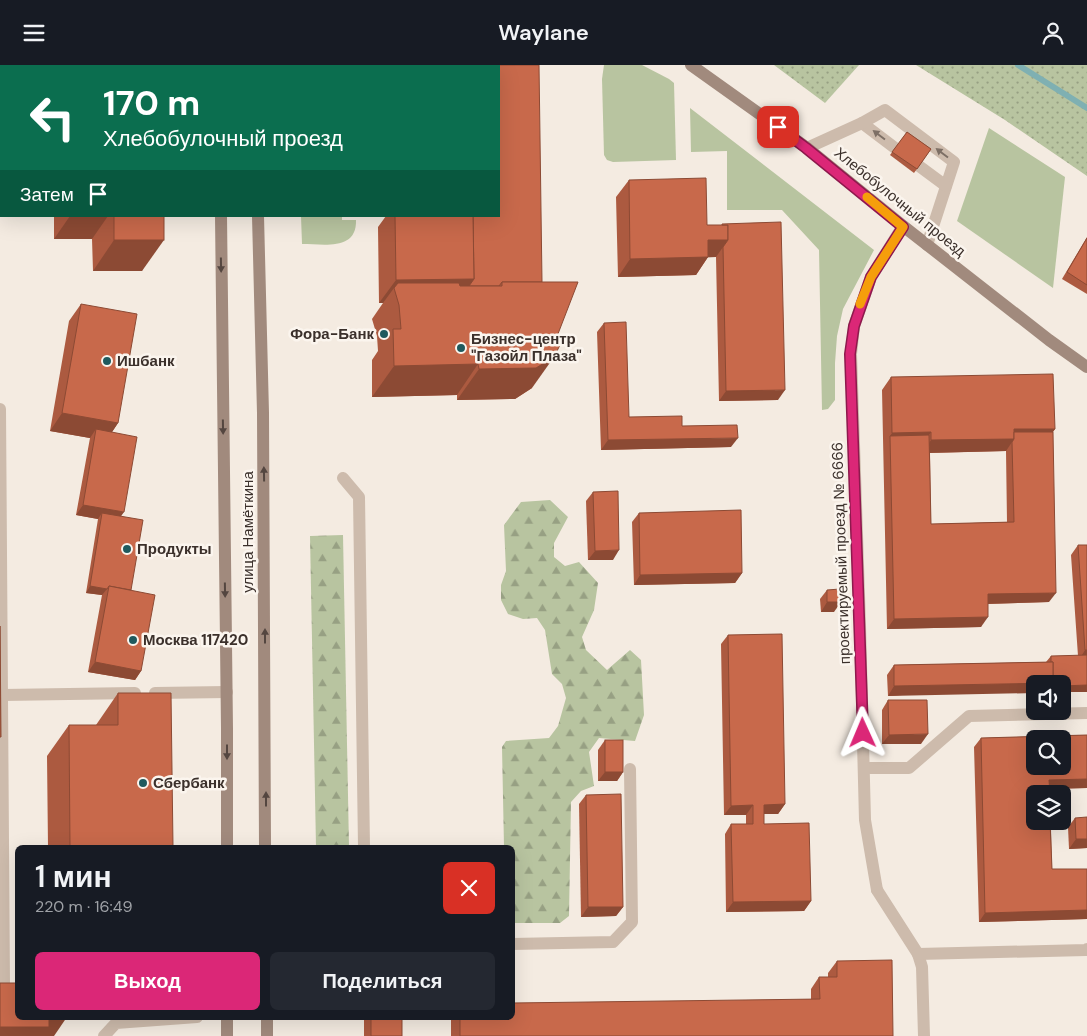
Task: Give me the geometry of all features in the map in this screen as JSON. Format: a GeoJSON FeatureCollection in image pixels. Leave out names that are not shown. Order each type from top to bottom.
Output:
{"type":"FeatureCollection","features":[{"type":"Feature","properties":{"kind":"main road","name":"Хлебобулочный проезд"},"geometry":{"type":"LineString","coordinates":[[691,65],[806,148],[903,227],[1049,340],[1087,367]]}},
{"type":"Feature","properties":{"kind":"main road","name":"улица Намёткина"},"geometry":{"type":"LineString","coordinates":[[221,217],[227,845]]}},
{"type":"Feature","properties":{"kind":"main road","name":"улица Намёткина"},"geometry":{"type":"LineString","coordinates":[[258,217],[263,413],[266,845]]}},
{"type":"Feature","properties":{"kind":"main road"},"geometry":{"type":"LineString","coordinates":[[226,1020],[227,1036]]}},
{"type":"Feature","properties":{"kind":"main road"},"geometry":{"type":"LineString","coordinates":[[267,1020],[267,1036]]}},
{"type":"Feature","properties":{"kind":"street"},"geometry":{"type":"LineString","coordinates":[[806,148],[862,123],[885,110],[954,162],[927,245]]}},
{"type":"Feature","properties":{"kind":"street"},"geometry":{"type":"LineString","coordinates":[[862,123],[895,148]]}},
{"type":"Feature","properties":{"kind":"street"},"geometry":{"type":"LineString","coordinates":[[919,166],[946,186]]}},
{"type":"Feature","properties":{"kind":"street","name":"проектируемый проезд № 6666"},"geometry":{"type":"LineString","coordinates":[[903,227],[871,277],[854,326],[850,354],[865,820],[877,890],[918,955]]}},
{"type":"Feature","properties":{"kind":"street"},"geometry":{"type":"LineString","coordinates":[[0,409],[4,986],[0,986]]}},
{"type":"Feature","properties":{"kind":"street"},"geometry":{"type":"LineString","coordinates":[[343,478],[359,497],[364,845]]}},
{"type":"Feature","properties":{"kind":"street"},"geometry":{"type":"LineString","coordinates":[[3,695],[227,692]]}},
{"type":"Feature","properties":{"kind":"street"},"geometry":{"type":"LineString","coordinates":[[864,768],[909,768],[969,716],[1087,713]]}},
{"type":"Feature","properties":{"kind":"street"},"geometry":{"type":"LineString","coordinates":[[515,944],[613,942],[632,922],[630,769]]}},
{"type":"Feature","properties":{"kind":"street"},"geometry":{"type":"LineString","coordinates":[[924,1036],[922,967],[918,955],[1087,949]]}},
{"type":"Feature","properties":{"kind":"street"},"geometry":{"type":"LineString","coordinates":[[104,1036],[116,1023],[156,1020]]}},
{"type":"Feature","properties":{"kind":"green space"},"geometry":{"type":"Polygon","coordinates":[[[604,65],[642,65],[674,83],[676,160],[613,162],[607,160],[604,155],[602,79],[604,65]]]}},
{"type":"Feature","properties":{"kind":"green space"},"geometry":{"type":"Polygon","coordinates":[[[774,65],[859,65],[825,103],[774,65]]]}},
{"type":"Feature","properties":{"kind":"green space"},"geometry":{"type":"Polygon","coordinates":[[[916,65],[1087,65],[1087,176],[1005,120],[916,65]]]}},
{"type":"Feature","properties":{"kind":"green space"},"geometry":{"type":"Polygon","coordinates":[[[690,108],[874,250],[843,309],[837,336],[835,400],[828,409],[822,410],[819,250],[782,210],[727,210],[727,151],[691,152],[690,108]]]}},
{"type":"Feature","properties":{"kind":"green space"},"geometry":{"type":"Polygon","coordinates":[[[989,128],[1065,177],[1053,288],[957,221],[989,128]]]}},
{"type":"Feature","properties":{"kind":"green space"},"geometry":{"type":"Polygon","coordinates":[[[301,217],[342,217],[342,220],[356,220],[355,230],[351,237],[345,241],[329,245],[302,244],[301,217]]]}},
{"type":"Feature","properties":{"kind":"green space"},"geometry":{"type":"Polygon","coordinates":[[[550,500],[568,517],[554,543],[554,557],[565,566],[579,562],[598,583],[594,610],[582,637],[586,650],[607,670],[630,650],[641,660],[644,715],[635,741],[599,738],[589,752],[594,786],[581,791],[571,802],[569,916],[560,923],[515,923],[515,845],[504,845],[502,747],[506,741],[549,738],[558,726],[566,698],[562,684],[552,674],[545,630],[537,618],[523,619],[508,614],[501,600],[501,585],[506,571],[504,525],[521,502],[550,500]]]}},
{"type":"Feature","properties":{"kind":"green space"},"geometry":{"type":"Polygon","coordinates":[[[343,535],[349,845],[316,845],[310,536],[343,535]]]}},
{"type":"Feature","properties":{"kind":"building"},"geometry":{"type":"Polygon","coordinates":[[[500,65],[539,65],[542,282],[502,282],[499,286],[469,286],[474,279],[473,217],[500,217],[500,65]]]}},
{"type":"Feature","properties":{"kind":"building"},"geometry":{"type":"Polygon","coordinates":[[[907,132],[931,149],[917,169],[892,152],[907,132]]]}},
{"type":"Feature","properties":{"kind":"building"},"geometry":{"type":"Polygon","coordinates":[[[706,178],[707,225],[728,225],[728,240],[708,240],[708,257],[630,259],[629,180],[706,178]]]}},
{"type":"Feature","properties":{"kind":"building"},"geometry":{"type":"Polygon","coordinates":[[[114,217],[164,217],[164,240],[114,240],[114,217]]]}},
{"type":"Feature","properties":{"kind":"building"},"geometry":{"type":"Polygon","coordinates":[[[395,217],[473,217],[474,279],[396,280],[395,217]]]}},
{"type":"Feature","properties":{"kind":"building"},"geometry":{"type":"Polygon","coordinates":[[[781,222],[785,390],[726,391],[723,247],[728,240],[728,225],[722,224],[781,222]]]}},
{"type":"Feature","properties":{"kind":"building"},"geometry":{"type":"Polygon","coordinates":[[[1087,238],[1087,285],[1067,272],[1087,238]]]}},
{"type":"Feature","properties":{"kind":"building"},"geometry":{"type":"Polygon","coordinates":[[[502,282],[578,282],[556,339],[562,341],[554,357],[536,368],[479,369],[478,364],[394,366],[393,329],[401,329],[399,305],[394,288],[398,283],[459,283],[460,286],[502,286],[502,282]]]}},
{"type":"Feature","properties":{"kind":"building"},"geometry":{"type":"Polygon","coordinates":[[[81,304],[137,314],[118,423],[62,413],[81,304]]]}},
{"type":"Feature","properties":{"kind":"building"},"geometry":{"type":"Polygon","coordinates":[[[626,322],[629,417],[682,416],[682,426],[737,425],[738,438],[608,440],[604,323],[626,322]]]}},
{"type":"Feature","properties":{"kind":"building"},"geometry":{"type":"Polygon","coordinates":[[[1053,374],[1055,429],[1014,429],[1014,439],[931,440],[931,432],[892,433],[891,377],[1053,374]]]}},
{"type":"Feature","properties":{"kind":"building"},"geometry":{"type":"Polygon","coordinates":[[[96,429],[137,437],[124,512],[83,505],[96,429]]]}},
{"type":"Feature","properties":{"kind":"building"},"geometry":{"type":"Polygon","coordinates":[[[1014,432],[1053,432],[1056,593],[988,594],[988,617],[894,619],[890,436],[929,435],[931,524],[1014,522],[1012,442],[1014,432]]]}},
{"type":"Feature","properties":{"kind":"building"},"geometry":{"type":"Polygon","coordinates":[[[618,491],[619,550],[595,551],[593,492],[618,491]]]}},
{"type":"Feature","properties":{"kind":"building"},"geometry":{"type":"Polygon","coordinates":[[[741,510],[742,573],[640,575],[639,513],[741,510]]]}},
{"type":"Feature","properties":{"kind":"building"},"geometry":{"type":"Polygon","coordinates":[[[102,513],[143,520],[131,590],[109,586],[107,589],[90,586],[102,513]]]}},
{"type":"Feature","properties":{"kind":"building"},"geometry":{"type":"Polygon","coordinates":[[[1078,545],[1087,545],[1087,650],[1085,650],[1078,545]]]}},
{"type":"Feature","properties":{"kind":"building"},"geometry":{"type":"Polygon","coordinates":[[[109,586],[155,595],[141,671],[95,662],[109,586]]]}},
{"type":"Feature","properties":{"kind":"building"},"geometry":{"type":"Polygon","coordinates":[[[840,589],[841,602],[827,602],[827,590],[840,589]]]}},
{"type":"Feature","properties":{"kind":"building"},"geometry":{"type":"Polygon","coordinates":[[[0,626],[1,737],[0,737],[0,626]]]}},
{"type":"Feature","properties":{"kind":"building"},"geometry":{"type":"Polygon","coordinates":[[[782,634],[785,804],[764,805],[764,824],[809,823],[811,901],[733,902],[731,824],[753,824],[753,805],[731,806],[728,635],[782,634]]]}},
{"type":"Feature","properties":{"kind":"building"},"geometry":{"type":"Polygon","coordinates":[[[1087,655],[1087,685],[1071,686],[1071,675],[1053,675],[1051,656],[1087,655]]]}},
{"type":"Feature","properties":{"kind":"building"},"geometry":{"type":"Polygon","coordinates":[[[1053,662],[1053,675],[1026,675],[1026,684],[894,686],[894,665],[1053,662]]]}},
{"type":"Feature","properties":{"kind":"building"},"geometry":{"type":"Polygon","coordinates":[[[118,693],[171,693],[173,845],[70,845],[69,725],[118,725],[118,693]]]}},
{"type":"Feature","properties":{"kind":"building"},"geometry":{"type":"Polygon","coordinates":[[[888,700],[927,700],[928,734],[889,735],[888,700]]]}},
{"type":"Feature","properties":{"kind":"building"},"geometry":{"type":"Polygon","coordinates":[[[1071,735],[1087,735],[1087,779],[1049,780],[1049,785],[1026,785],[1026,830],[1050,830],[1052,869],[1087,869],[1087,910],[985,913],[981,738],[1026,737],[1026,775],[1071,775],[1071,735]]]}},
{"type":"Feature","properties":{"kind":"building"},"geometry":{"type":"Polygon","coordinates":[[[605,740],[623,740],[623,772],[605,772],[605,740]]]}},
{"type":"Feature","properties":{"kind":"building"},"geometry":{"type":"Polygon","coordinates":[[[621,794],[623,907],[588,907],[586,795],[621,794]]]}},
{"type":"Feature","properties":{"kind":"building"},"geometry":{"type":"Polygon","coordinates":[[[1087,817],[1087,839],[1076,839],[1075,818],[1087,817]]]}},
{"type":"Feature","properties":{"kind":"building"},"geometry":{"type":"Polygon","coordinates":[[[892,960],[893,1036],[460,1036],[460,1020],[515,1020],[515,1003],[820,999],[819,977],[837,977],[837,961],[892,960]]]}},
{"type":"Feature","properties":{"kind":"building"},"geometry":{"type":"Polygon","coordinates":[[[0,983],[15,983],[15,1020],[49,1020],[49,1027],[0,1027],[0,983]]]}},
{"type":"Feature","properties":{"kind":"building"},"geometry":{"type":"Polygon","coordinates":[[[371,1020],[402,1020],[402,1036],[371,1036],[371,1020]]]}},
{"type":"Feature","properties":{"kind":"waterway"},"geometry":{"type":"LineString","coordinates":[[1018,65],[1087,108]]}},
{"type":"Feature","properties":{"kind":"slow traffic"},"geometry":{"type":"LineString","coordinates":[[860,304],[871,277],[903,227],[867,197]]}},
{"type":"Feature","properties":{"kind":"place","name":"Фора-Банк"},"geometry":{"type":"Point","coordinates":[384,334]}},
{"type":"Feature","properties":{"kind":"place","name":"Бизнес-центр \"Газойл Плаза\""},"geometry":{"type":"Point","coordinates":[461,348]}},
{"type":"Feature","properties":{"kind":"place","name":"Ишбанк"},"geometry":{"type":"Point","coordinates":[107,361]}},
{"type":"Feature","properties":{"kind":"place","name":"Продукты"},"geometry":{"type":"Point","coordinates":[127,549]}},
{"type":"Feature","properties":{"kind":"place","name":"Москва 117420"},"geometry":{"type":"Point","coordinates":[133,640]}},
{"type":"Feature","properties":{"kind":"place","name":"Сбербанк"},"geometry":{"type":"Point","coordinates":[143,783]}},
{"type":"Feature","properties":{"kind":"route"},"geometry":{"type":"LineString","coordinates":[[778,127],[903,227],[871,277],[860,304],[854,326],[850,354],[863,733]]}}]}
